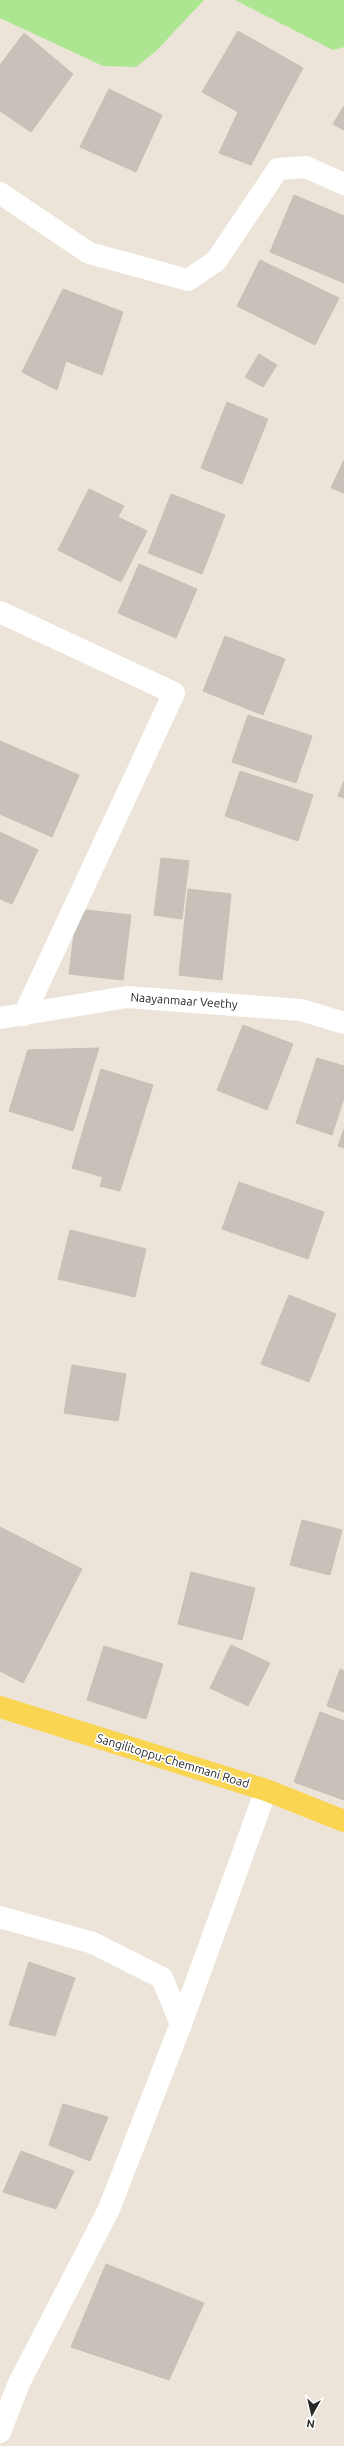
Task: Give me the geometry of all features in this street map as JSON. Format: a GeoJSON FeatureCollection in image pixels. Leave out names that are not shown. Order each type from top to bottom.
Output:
{"type":"FeatureCollection","features":[{"type":"Feature","properties":{"kind":"main road","name":"Sangilitoppu-Chemmani Road"},"geometry":{"type":"LineString","coordinates":[[0,1708],[266,1790],[344,1821]]}},
{"type":"Feature","properties":{"kind":"street"},"geometry":{"type":"LineString","coordinates":[[0,194],[89,253],[188,280],[216,260],[278,169],[306,167],[344,184]]}},
{"type":"Feature","properties":{"kind":"street"},"geometry":{"type":"LineString","coordinates":[[0,612],[174,693],[24,1015]]}},
{"type":"Feature","properties":{"kind":"street","name":"Naayanmaar Veethy"},"geometry":{"type":"LineString","coordinates":[[0,1018],[127,997],[301,1010],[344,1023]]}},
{"type":"Feature","properties":{"kind":"street"},"geometry":{"type":"LineString","coordinates":[[0,2432],[20,2383],[109,2209],[182,2024],[266,1790]]}},
{"type":"Feature","properties":{"kind":"street"},"geometry":{"type":"LineString","coordinates":[[0,1916],[93,1942],[162,1978],[182,2024]]}},
{"type":"Feature","properties":{"kind":"green space"},"geometry":{"type":"Polygon","coordinates":[[[0,0],[204,0],[156,51],[136,67],[103,66],[0,18],[0,0]]]}},
{"type":"Feature","properties":{"kind":"green space"},"geometry":{"type":"Polygon","coordinates":[[[235,0],[344,0],[344,47],[333,50],[235,0]]]}},
{"type":"Feature","properties":{"kind":"building"},"geometry":{"type":"Polygon","coordinates":[[[238,31],[303,68],[251,165],[219,153],[238,112],[202,92],[238,31]]]}},
{"type":"Feature","properties":{"kind":"building"},"geometry":{"type":"Polygon","coordinates":[[[24,33],[73,74],[31,132],[0,111],[0,65],[24,33]]]}},
{"type":"Feature","properties":{"kind":"building"},"geometry":{"type":"Polygon","coordinates":[[[109,89],[162,115],[136,172],[80,147],[109,89]]]}},
{"type":"Feature","properties":{"kind":"building"},"geometry":{"type":"Polygon","coordinates":[[[344,106],[344,130],[333,124],[344,106]]]}},
{"type":"Feature","properties":{"kind":"building"},"geometry":{"type":"Polygon","coordinates":[[[294,195],[344,216],[344,283],[270,252],[294,195]]]}},
{"type":"Feature","properties":{"kind":"building"},"geometry":{"type":"Polygon","coordinates":[[[260,260],[339,298],[315,345],[237,306],[260,260]]]}},
{"type":"Feature","properties":{"kind":"building"},"geometry":{"type":"Polygon","coordinates":[[[63,289],[123,312],[102,375],[66,361],[57,390],[22,372],[63,289]]]}},
{"type":"Feature","properties":{"kind":"building"},"geometry":{"type":"Polygon","coordinates":[[[259,354],[277,365],[263,387],[245,377],[259,354]]]}},
{"type":"Feature","properties":{"kind":"building"},"geometry":{"type":"Polygon","coordinates":[[[227,402],[268,419],[242,484],[201,468],[227,402]]]}},
{"type":"Feature","properties":{"kind":"building"},"geometry":{"type":"Polygon","coordinates":[[[344,460],[344,493],[331,488],[344,460]]]}},
{"type":"Feature","properties":{"kind":"building"},"geometry":{"type":"Polygon","coordinates":[[[89,489],[124,506],[118,517],[147,531],[121,582],[58,550],[89,489]]]}},
{"type":"Feature","properties":{"kind":"building"},"geometry":{"type":"Polygon","coordinates":[[[171,494],[225,515],[202,574],[148,553],[171,494]]]}},
{"type":"Feature","properties":{"kind":"building"},"geometry":{"type":"Polygon","coordinates":[[[139,564],[197,589],[176,638],[118,613],[139,564]]]}},
{"type":"Feature","properties":{"kind":"building"},"geometry":{"type":"Polygon","coordinates":[[[225,636],[285,659],[263,715],[203,691],[225,636]]]}},
{"type":"Feature","properties":{"kind":"building"},"geometry":{"type":"Polygon","coordinates":[[[248,715],[312,736],[296,783],[232,762],[248,715]]]}},
{"type":"Feature","properties":{"kind":"building"},"geometry":{"type":"Polygon","coordinates":[[[0,741],[79,775],[52,837],[0,814],[0,741]]]}},
{"type":"Feature","properties":{"kind":"building"},"geometry":{"type":"Polygon","coordinates":[[[240,771],[313,795],[298,841],[225,816],[240,771]]]}},
{"type":"Feature","properties":{"kind":"building"},"geometry":{"type":"Polygon","coordinates":[[[344,781],[344,798],[338,796],[344,781]]]}},
{"type":"Feature","properties":{"kind":"building"},"geometry":{"type":"Polygon","coordinates":[[[0,832],[38,850],[12,904],[0,899],[0,832]]]}},
{"type":"Feature","properties":{"kind":"building"},"geometry":{"type":"Polygon","coordinates":[[[161,858],[189,861],[182,919],[154,915],[161,858]]]}},
{"type":"Feature","properties":{"kind":"building"},"geometry":{"type":"Polygon","coordinates":[[[188,889],[231,894],[222,980],[179,975],[188,889]]]}},
{"type":"Feature","properties":{"kind":"building"},"geometry":{"type":"Polygon","coordinates":[[[77,909],[131,915],[123,980],[69,974],[77,909]]]}},
{"type":"Feature","properties":{"kind":"building"},"geometry":{"type":"Polygon","coordinates":[[[243,1025],[293,1044],[267,1110],[217,1090],[243,1025]]]}},
{"type":"Feature","properties":{"kind":"building"},"geometry":{"type":"Polygon","coordinates":[[[99,1048],[73,1131],[9,1111],[28,1050],[99,1048]]]}},
{"type":"Feature","properties":{"kind":"building"},"geometry":{"type":"Polygon","coordinates":[[[317,1058],[344,1066],[344,1098],[332,1135],[296,1123],[317,1058]]]}},
{"type":"Feature","properties":{"kind":"building"},"geometry":{"type":"Polygon","coordinates":[[[101,1069],[153,1085],[120,1191],[100,1186],[103,1177],[72,1168],[101,1069]]]}},
{"type":"Feature","properties":{"kind":"building"},"geometry":{"type":"Polygon","coordinates":[[[344,1129],[344,1148],[338,1146],[344,1129]]]}},
{"type":"Feature","properties":{"kind":"building"},"geometry":{"type":"Polygon","coordinates":[[[239,1182],[324,1212],[308,1259],[222,1229],[239,1182]]]}},
{"type":"Feature","properties":{"kind":"building"},"geometry":{"type":"Polygon","coordinates":[[[70,1230],[146,1249],[135,1297],[58,1279],[70,1230]]]}},
{"type":"Feature","properties":{"kind":"building"},"geometry":{"type":"Polygon","coordinates":[[[289,1295],[336,1314],[309,1382],[261,1364],[289,1295]]]}},
{"type":"Feature","properties":{"kind":"building"},"geometry":{"type":"Polygon","coordinates":[[[72,1365],[126,1374],[118,1421],[64,1413],[72,1365]]]}},
{"type":"Feature","properties":{"kind":"building"},"geometry":{"type":"Polygon","coordinates":[[[302,1520],[342,1530],[330,1575],[290,1565],[302,1520]]]}},
{"type":"Feature","properties":{"kind":"building"},"geometry":{"type":"Polygon","coordinates":[[[0,1527],[82,1569],[23,1683],[0,1671],[0,1527]]]}},
{"type":"Feature","properties":{"kind":"building"},"geometry":{"type":"Polygon","coordinates":[[[191,1572],[255,1588],[242,1640],[178,1624],[191,1572]]]}},
{"type":"Feature","properties":{"kind":"building"},"geometry":{"type":"Polygon","coordinates":[[[231,1645],[270,1663],[248,1706],[210,1688],[231,1645]]]}},
{"type":"Feature","properties":{"kind":"building"},"geometry":{"type":"Polygon","coordinates":[[[104,1646],[163,1664],[146,1719],[87,1700],[104,1646]]]}},
{"type":"Feature","properties":{"kind":"building"},"geometry":{"type":"Polygon","coordinates":[[[340,1669],[344,1671],[344,1712],[327,1706],[340,1669]]]}},
{"type":"Feature","properties":{"kind":"building"},"geometry":{"type":"Polygon","coordinates":[[[320,1712],[344,1721],[344,1800],[294,1782],[320,1712]]]}},
{"type":"Feature","properties":{"kind":"building"},"geometry":{"type":"Polygon","coordinates":[[[29,1962],[75,1978],[55,2036],[9,2025],[29,1962]]]}},
{"type":"Feature","properties":{"kind":"building"},"geometry":{"type":"Polygon","coordinates":[[[63,2104],[108,2117],[90,2161],[49,2145],[63,2104]]]}},
{"type":"Feature","properties":{"kind":"building"},"geometry":{"type":"Polygon","coordinates":[[[21,2151],[74,2171],[56,2209],[3,2192],[21,2151]]]}},
{"type":"Feature","properties":{"kind":"building"},"geometry":{"type":"Polygon","coordinates":[[[106,2264],[204,2303],[169,2380],[71,2347],[106,2264]]]}}]}
